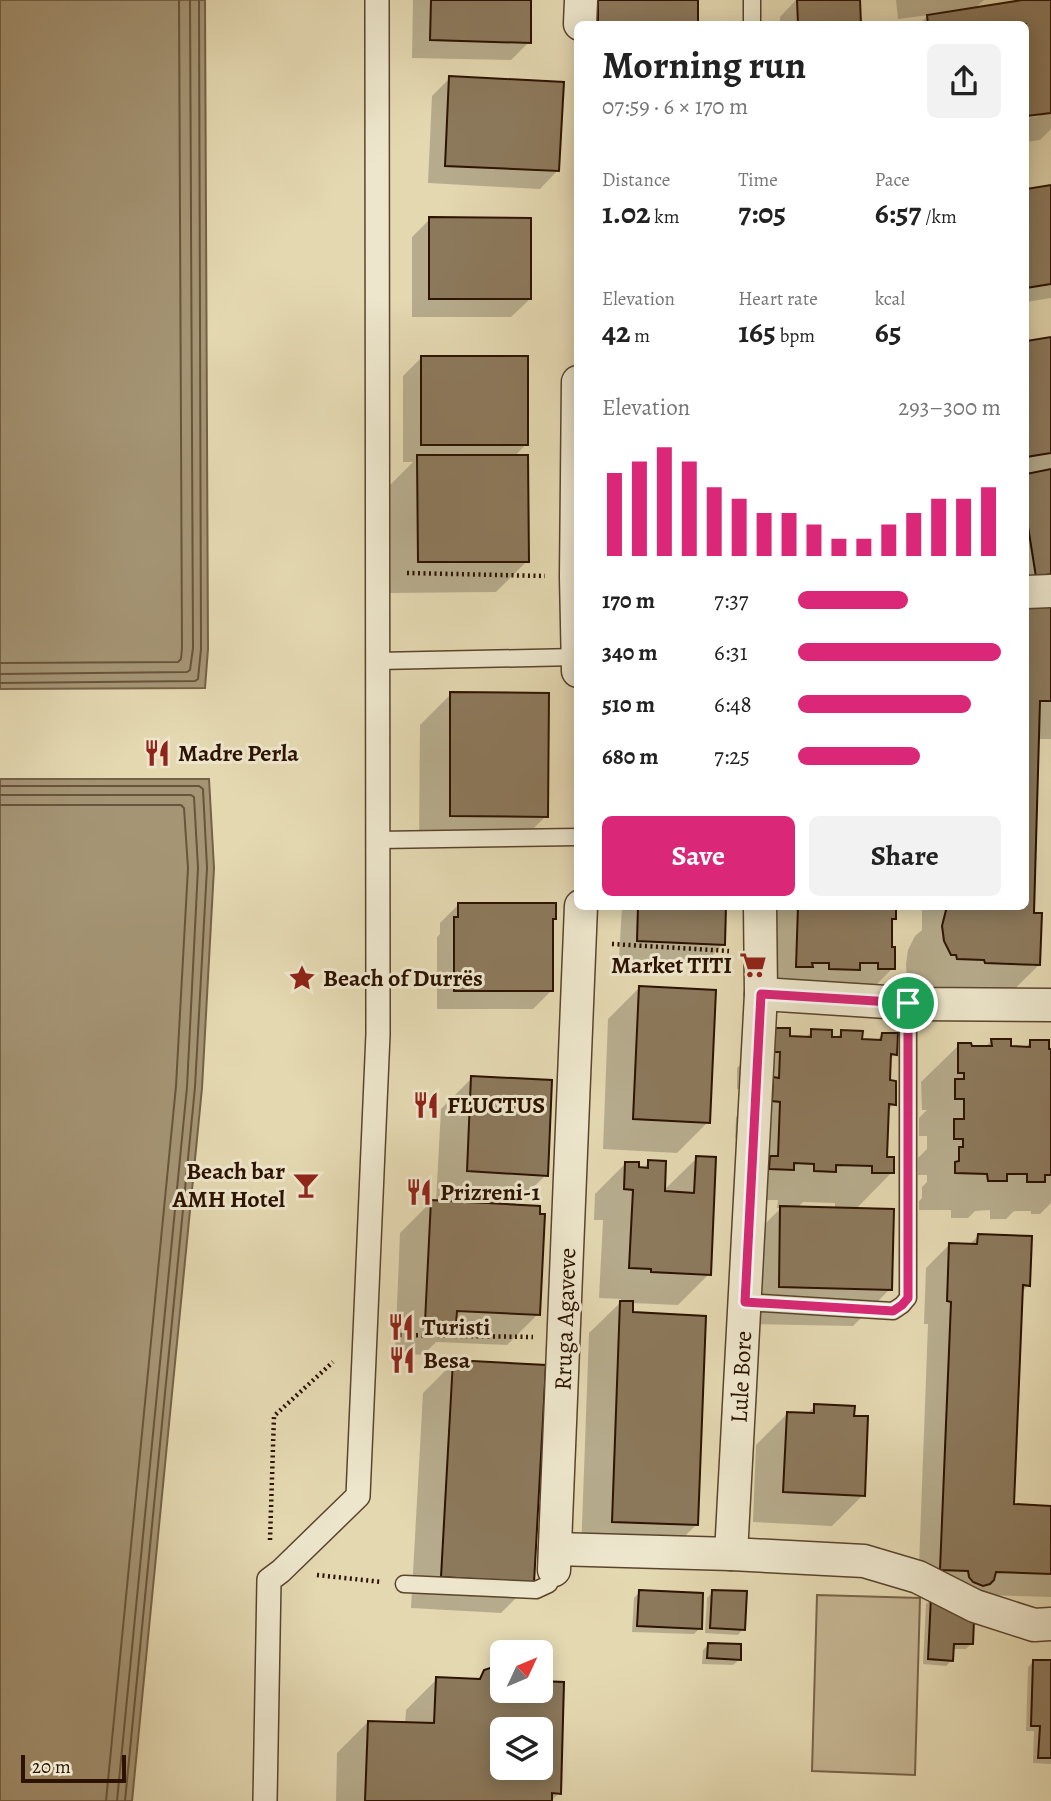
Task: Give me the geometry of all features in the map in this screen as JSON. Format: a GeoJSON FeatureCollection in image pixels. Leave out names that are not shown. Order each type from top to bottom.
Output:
{"type":"FeatureCollection","features":[{"type":"Feature","properties":{"kind":"street"},"geometry":{"type":"LineString","coordinates":[[265,1801],[269,1580],[358,1496],[379,1034],[377,0]]}},
{"type":"Feature","properties":{"kind":"street"},"geometry":{"type":"LineString","coordinates":[[580,21],[581,0]]}},
{"type":"Feature","properties":{"kind":"street"},"geometry":{"type":"LineString","coordinates":[[1029,592],[1051,591]]}},
{"type":"Feature","properties":{"kind":"street","name":"Rruga Agaveve"},"geometry":{"type":"LineString","coordinates":[[555,1560],[582,910]]}},
{"type":"Feature","properties":{"kind":"street","name":"Lule Bore"},"geometry":{"type":"LineString","coordinates":[[731,1554],[761,994],[760,910]]}},
{"type":"Feature","properties":{"kind":"street"},"geometry":{"type":"LineString","coordinates":[[761,994],[908,1003],[1051,1005]]}},
{"type":"Feature","properties":{"kind":"street"},"geometry":{"type":"LineString","coordinates":[[555,1560],[731,1554],[864,1561],[918,1577],[975,1606],[1034,1625],[1051,1624]]}},
{"type":"Feature","properties":{"kind":"lane"},"geometry":{"type":"LineString","coordinates":[[752,0],[752,21]]}},
{"type":"Feature","properties":{"kind":"lane"},"geometry":{"type":"LineString","coordinates":[[378,661],[574,657]]}},
{"type":"Feature","properties":{"kind":"lane"},"geometry":{"type":"LineString","coordinates":[[378,840],[574,837]]}},
{"type":"Feature","properties":{"kind":"lane"},"geometry":{"type":"LineString","coordinates":[[745,1302],[893,1311],[908,1298],[908,1003]]}},
{"type":"Feature","properties":{"kind":"lane"},"geometry":{"type":"LineString","coordinates":[[404,1584],[536,1590],[549,1584],[555,1560]]}},
{"type":"Feature","properties":{"kind":"path"},"geometry":{"type":"LineString","coordinates":[[378,572],[574,577]]}},
{"type":"Feature","properties":{"kind":"path"},"geometry":{"type":"LineString","coordinates":[[580,942],[761,953]]}},
{"type":"Feature","properties":{"kind":"path"},"geometry":{"type":"LineString","coordinates":[[281,1571],[404,1584]]}},
{"type":"Feature","properties":{"kind":"shaded area"},"geometry":{"type":"Polygon","coordinates":[[[817,1595],[920,1598],[915,1775],[812,1771],[817,1595]]]}},
{"type":"Feature","properties":{"kind":"water"},"geometry":{"type":"Polygon","coordinates":[[[0,0],[205,0],[208,649],[205,688],[0,689],[0,0]]]}},
{"type":"Feature","properties":{"kind":"water"},"geometry":{"type":"Polygon","coordinates":[[[0,779],[209,779],[214,868],[202,1088],[132,1801],[0,1801],[0,779]]]}},
{"type":"Feature","properties":{"kind":"building"},"geometry":{"type":"Polygon","coordinates":[[[431,0],[531,0],[531,43],[430,40],[431,0]]]}},
{"type":"Feature","properties":{"kind":"building"},"geometry":{"type":"Polygon","coordinates":[[[598,0],[698,0],[698,21],[598,21],[598,0]]]}},
{"type":"Feature","properties":{"kind":"building"},"geometry":{"type":"Polygon","coordinates":[[[797,0],[860,0],[861,21],[798,21],[797,0]]]}},
{"type":"Feature","properties":{"kind":"building"},"geometry":{"type":"Polygon","coordinates":[[[1022,0],[1051,0],[1051,113],[1029,116],[1029,21],[928,21],[927,15],[1022,0]]]}},
{"type":"Feature","properties":{"kind":"building"},"geometry":{"type":"Polygon","coordinates":[[[449,76],[564,82],[559,171],[445,166],[449,76]]]}},
{"type":"Feature","properties":{"kind":"building"},"geometry":{"type":"Polygon","coordinates":[[[1051,185],[1051,284],[1029,288],[1029,189],[1051,185]]]}},
{"type":"Feature","properties":{"kind":"building"},"geometry":{"type":"Polygon","coordinates":[[[429,217],[531,218],[531,299],[429,299],[429,217]]]}},
{"type":"Feature","properties":{"kind":"building"},"geometry":{"type":"Polygon","coordinates":[[[1051,337],[1051,453],[1029,457],[1029,341],[1051,337]]]}},
{"type":"Feature","properties":{"kind":"building"},"geometry":{"type":"Polygon","coordinates":[[[421,356],[528,356],[528,445],[421,445],[421,356]]]}},
{"type":"Feature","properties":{"kind":"building"},"geometry":{"type":"Polygon","coordinates":[[[417,455],[528,455],[529,562],[418,562],[417,455]]]}},
{"type":"Feature","properties":{"kind":"building"},"geometry":{"type":"Polygon","coordinates":[[[1051,469],[1051,574],[1036,577],[1029,533],[1029,473],[1051,469]]]}},
{"type":"Feature","properties":{"kind":"building"},"geometry":{"type":"Polygon","coordinates":[[[1029,603],[1051,604],[1051,701],[1040,701],[1034,913],[1042,913],[1040,965],[957,959],[956,955],[951,955],[944,941],[942,926],[946,910],[1029,910],[1029,603]]]}},
{"type":"Feature","properties":{"kind":"building"},"geometry":{"type":"Polygon","coordinates":[[[450,692],[549,693],[548,817],[450,816],[450,692]]]}},
{"type":"Feature","properties":{"kind":"building"},"geometry":{"type":"Polygon","coordinates":[[[458,903],[556,903],[556,919],[553,919],[553,991],[454,991],[454,917],[458,917],[458,903]]]}},
{"type":"Feature","properties":{"kind":"building"},"geometry":{"type":"Polygon","coordinates":[[[638,910],[726,910],[725,945],[637,941],[638,910]]]}},
{"type":"Feature","properties":{"kind":"building"},"geometry":{"type":"Polygon","coordinates":[[[798,910],[896,910],[896,919],[892,919],[895,969],[878,969],[878,963],[860,963],[860,970],[829,969],[829,963],[796,967],[798,910]]]}},
{"type":"Feature","properties":{"kind":"building"},"geometry":{"type":"Polygon","coordinates":[[[639,986],[716,990],[710,1123],[633,1119],[639,986]]]}},
{"type":"Feature","properties":{"kind":"building"},"geometry":{"type":"Polygon","coordinates":[[[774,1028],[790,1028],[790,1036],[811,1037],[811,1029],[832,1030],[832,1037],[841,1037],[841,1030],[863,1031],[862,1039],[881,1040],[882,1033],[898,1033],[897,1055],[891,1054],[890,1080],[896,1081],[896,1105],[889,1104],[887,1157],[894,1157],[894,1173],[872,1173],[872,1166],[836,1165],[836,1172],[814,1171],[814,1164],[794,1163],[794,1170],[769,1169],[770,1156],[778,1156],[780,1102],[772,1101],[773,1077],[779,1078],[780,1052],[773,1052],[774,1028]]]}},
{"type":"Feature","properties":{"kind":"building"},"geometry":{"type":"Polygon","coordinates":[[[991,1039],[1011,1039],[1011,1046],[1030,1047],[1030,1040],[1049,1040],[1051,1175],[1045,1175],[1045,1182],[1027,1182],[1027,1174],[1007,1174],[1007,1181],[988,1181],[987,1174],[955,1173],[955,1162],[959,1161],[959,1147],[963,1147],[963,1139],[954,1139],[954,1119],[964,1119],[964,1099],[955,1099],[955,1079],[964,1079],[964,1073],[958,1073],[958,1043],[992,1046],[991,1039]]]}},
{"type":"Feature","properties":{"kind":"building"},"geometry":{"type":"Polygon","coordinates":[[[471,1076],[552,1080],[548,1176],[467,1171],[471,1076]]]}},
{"type":"Feature","properties":{"kind":"building"},"geometry":{"type":"Polygon","coordinates":[[[696,1156],[716,1157],[711,1275],[651,1272],[651,1269],[629,1268],[633,1190],[624,1189],[625,1162],[639,1162],[639,1167],[648,1168],[648,1160],[666,1161],[665,1191],[694,1193],[696,1156]]]}},
{"type":"Feature","properties":{"kind":"building"},"geometry":{"type":"Polygon","coordinates":[[[431,1200],[540,1206],[540,1214],[545,1214],[540,1315],[457,1311],[456,1324],[425,1322],[431,1200]]]}},
{"type":"Feature","properties":{"kind":"building"},"geometry":{"type":"Polygon","coordinates":[[[780,1206],[894,1209],[892,1290],[779,1287],[780,1206]]]}},
{"type":"Feature","properties":{"kind":"building"},"geometry":{"type":"Polygon","coordinates":[[[978,1234],[1032,1236],[1030,1286],[1023,1285],[1014,1504],[1051,1506],[1051,1574],[996,1572],[994,1580],[983,1586],[973,1582],[968,1571],[940,1570],[951,1302],[947,1301],[949,1243],[977,1244],[978,1234]]]}},
{"type":"Feature","properties":{"kind":"building"},"geometry":{"type":"Polygon","coordinates":[[[620,1301],[633,1301],[633,1312],[706,1316],[698,1525],[612,1522],[620,1301]]]}},
{"type":"Feature","properties":{"kind":"building"},"geometry":{"type":"Polygon","coordinates":[[[453,1360],[546,1365],[534,1583],[441,1577],[453,1360]]]}},
{"type":"Feature","properties":{"kind":"building"},"geometry":{"type":"Polygon","coordinates":[[[814,1404],[855,1406],[854,1416],[868,1416],[865,1496],[783,1492],[787,1412],[814,1413],[814,1404]]]}},
{"type":"Feature","properties":{"kind":"building"},"geometry":{"type":"Polygon","coordinates":[[[639,1590],[703,1593],[702,1629],[637,1626],[639,1590]]]}},
{"type":"Feature","properties":{"kind":"building"},"geometry":{"type":"Polygon","coordinates":[[[712,1590],[747,1591],[745,1630],[710,1628],[712,1590]]]}},
{"type":"Feature","properties":{"kind":"building"},"geometry":{"type":"Polygon","coordinates":[[[931,1596],[974,1620],[973,1644],[954,1644],[953,1661],[928,1659],[931,1596]]]}},
{"type":"Feature","properties":{"kind":"building"},"geometry":{"type":"Polygon","coordinates":[[[708,1643],[741,1644],[741,1660],[707,1658],[708,1643]]]}},
{"type":"Feature","properties":{"kind":"building"},"geometry":{"type":"Polygon","coordinates":[[[1033,1660],[1051,1660],[1051,1758],[1038,1758],[1040,1726],[1031,1726],[1033,1660]]]}},
{"type":"Feature","properties":{"kind":"building"},"geometry":{"type":"Polygon","coordinates":[[[490,1668],[490,1703],[553,1703],[553,1682],[564,1682],[561,1794],[552,1793],[552,1801],[365,1801],[368,1721],[434,1723],[436,1677],[480,1679],[484,1670],[490,1668]]]}},
{"type":"Feature","properties":{"kind":"place","name":"Madre Perla"},"geometry":{"type":"Point","coordinates":[157,753]}},
{"type":"Feature","properties":{"kind":"place","name":"Market TITI"},"geometry":{"type":"Point","coordinates":[753,965]}},
{"type":"Feature","properties":{"kind":"place","name":"Beach of Durrës"},"geometry":{"type":"Point","coordinates":[302,978]}},
{"type":"Feature","properties":{"kind":"place","name":"FLUCTUS"},"geometry":{"type":"Point","coordinates":[426,1105]}},
{"type":"Feature","properties":{"kind":"place","name":"Beach bar AMH Hotel"},"geometry":{"type":"Point","coordinates":[306,1185]}},
{"type":"Feature","properties":{"kind":"place","name":"Prizreni-1"},"geometry":{"type":"Point","coordinates":[419,1192]}},
{"type":"Feature","properties":{"kind":"place","name":"Turisti"},"geometry":{"type":"Point","coordinates":[401,1327]}},
{"type":"Feature","properties":{"kind":"place","name":"Besa"},"geometry":{"type":"Point","coordinates":[402,1360]}},
{"type":"Feature","properties":{"kind":"route"},"geometry":{"type":"LineString","coordinates":[[761,994],[908,1003],[908,1298],[893,1311],[745,1302],[761,994]]}}]}
